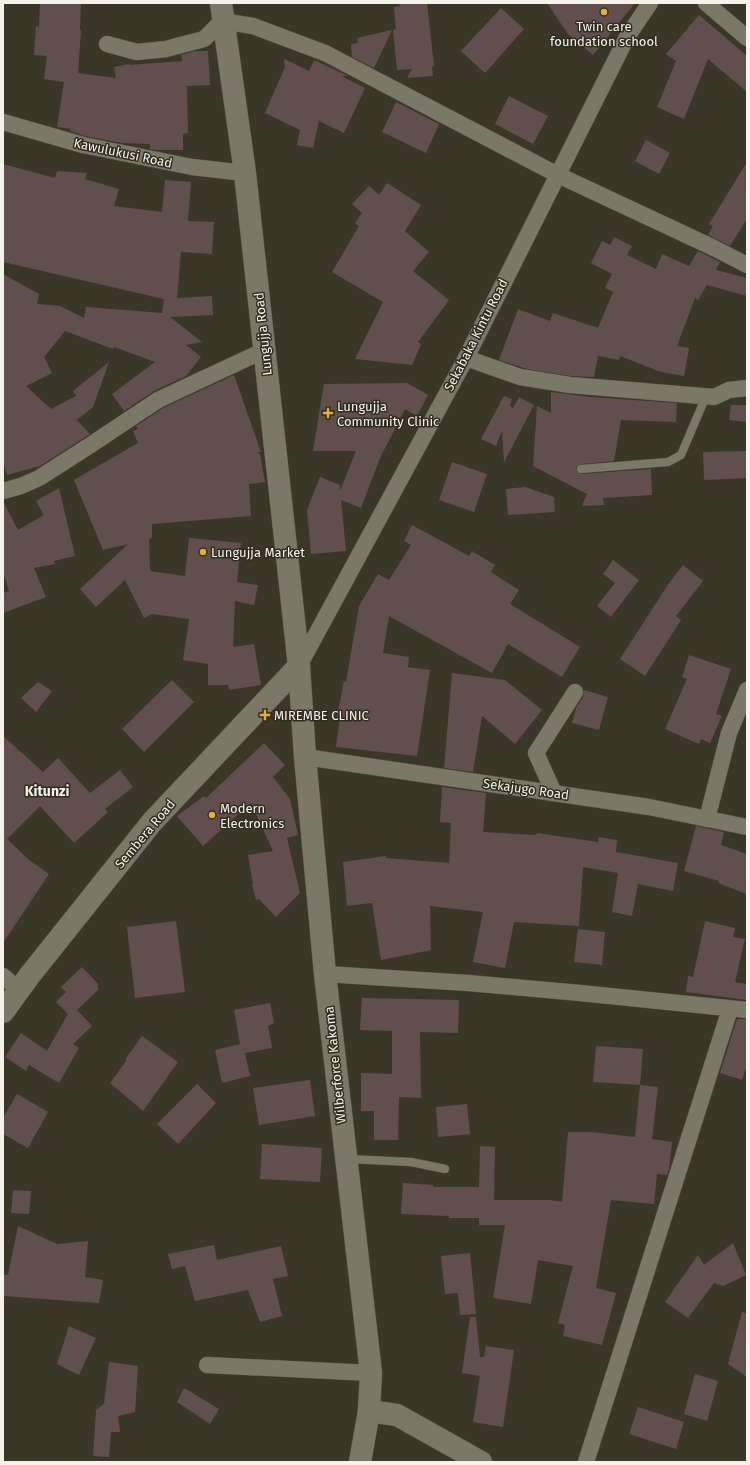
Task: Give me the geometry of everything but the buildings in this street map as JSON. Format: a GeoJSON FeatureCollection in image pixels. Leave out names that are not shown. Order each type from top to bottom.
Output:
{"type":"FeatureCollection","features":[{"type":"Feature","properties":{"kind":"street","name":"Sekabaka Kintu Road"},"geometry":{"type":"LineString","coordinates":[[299,666],[466,358],[627,37],[650,3]]}},
{"type":"Feature","properties":{"kind":"street"},"geometry":{"type":"LineString","coordinates":[[706,3],[747,38]]}},
{"type":"Feature","properties":{"kind":"street"},"geometry":{"type":"LineString","coordinates":[[107,44],[137,52],[166,49],[204,40],[222,12],[253,26],[325,54],[558,175],[747,265]]}},
{"type":"Feature","properties":{"kind":"street","name":"Lungujja Road"},"geometry":{"type":"LineString","coordinates":[[222,12],[246,173],[299,666]]}},
{"type":"Feature","properties":{"kind":"street","name":"Kawulukusi Road"},"geometry":{"type":"LineString","coordinates":[[3,122],[83,145],[192,167],[246,173]]}},
{"type":"Feature","properties":{"kind":"street"},"geometry":{"type":"LineString","coordinates":[[3,491],[21,486],[39,478],[158,400],[265,350]]}},
{"type":"Feature","properties":{"kind":"street"},"geometry":{"type":"LineString","coordinates":[[466,358],[520,377],[570,385],[714,397],[729,390],[747,388]]}},
{"type":"Feature","properties":{"kind":"street","name":"Wilberforce Kakoma"},"geometry":{"type":"LineString","coordinates":[[299,666],[305,757],[324,974],[371,1373],[369,1411],[360,1462]]}},
{"type":"Feature","properties":{"kind":"street","name":"Sembera Road"},"geometry":{"type":"LineString","coordinates":[[3,1012],[152,822],[299,666]]}},
{"type":"Feature","properties":{"kind":"street"},"geometry":{"type":"LineString","coordinates":[[707,819],[730,733],[747,690]]}},
{"type":"Feature","properties":{"kind":"street"},"geometry":{"type":"LineString","coordinates":[[554,794],[536,753],[575,692]]}},
{"type":"Feature","properties":{"kind":"street","name":"Sekajugo Road"},"geometry":{"type":"LineString","coordinates":[[305,757],[649,808],[747,827]]}},
{"type":"Feature","properties":{"kind":"street"},"geometry":{"type":"LineString","coordinates":[[324,974],[468,983],[747,1010]]}},
{"type":"Feature","properties":{"kind":"street"},"geometry":{"type":"LineString","coordinates":[[3,976],[19,990]]}},
{"type":"Feature","properties":{"kind":"street"},"geometry":{"type":"LineString","coordinates":[[586,1462],[730,1009]]}},
{"type":"Feature","properties":{"kind":"street"},"geometry":{"type":"LineString","coordinates":[[207,1365],[371,1373]]}},
{"type":"Feature","properties":{"kind":"street"},"geometry":{"type":"LineString","coordinates":[[369,1411],[397,1414],[481,1462]]}},
{"type":"Feature","properties":{"kind":"lane"},"geometry":{"type":"LineString","coordinates":[[581,469],[668,462],[680,455],[706,396]]}},
{"type":"Feature","properties":{"kind":"lane"},"geometry":{"type":"LineString","coordinates":[[345,1159],[411,1162],[444,1169]]}},
{"type":"Feature","properties":{"kind":"place","name":"Twin care foundation school"},"geometry":{"type":"Point","coordinates":[604,12]}},
{"type":"Feature","properties":{"kind":"place","name":"Lungujja Community Clinic"},"geometry":{"type":"Point","coordinates":[328,413]}},
{"type":"Feature","properties":{"kind":"place","name":"Lungujja Market"},"geometry":{"type":"Point","coordinates":[203,552]}},
{"type":"Feature","properties":{"kind":"place","name":"MIREMBE CLINIC"},"geometry":{"type":"Point","coordinates":[265,715]}},
{"type":"Feature","properties":{"kind":"place","name":"Modern Electronics"},"geometry":{"type":"Point","coordinates":[212,815]}},
{"type":"Feature","properties":{"kind":"district","name":"Kitunzi"},"geometry":{"type":"Point","coordinates":[47,791]}}]}
